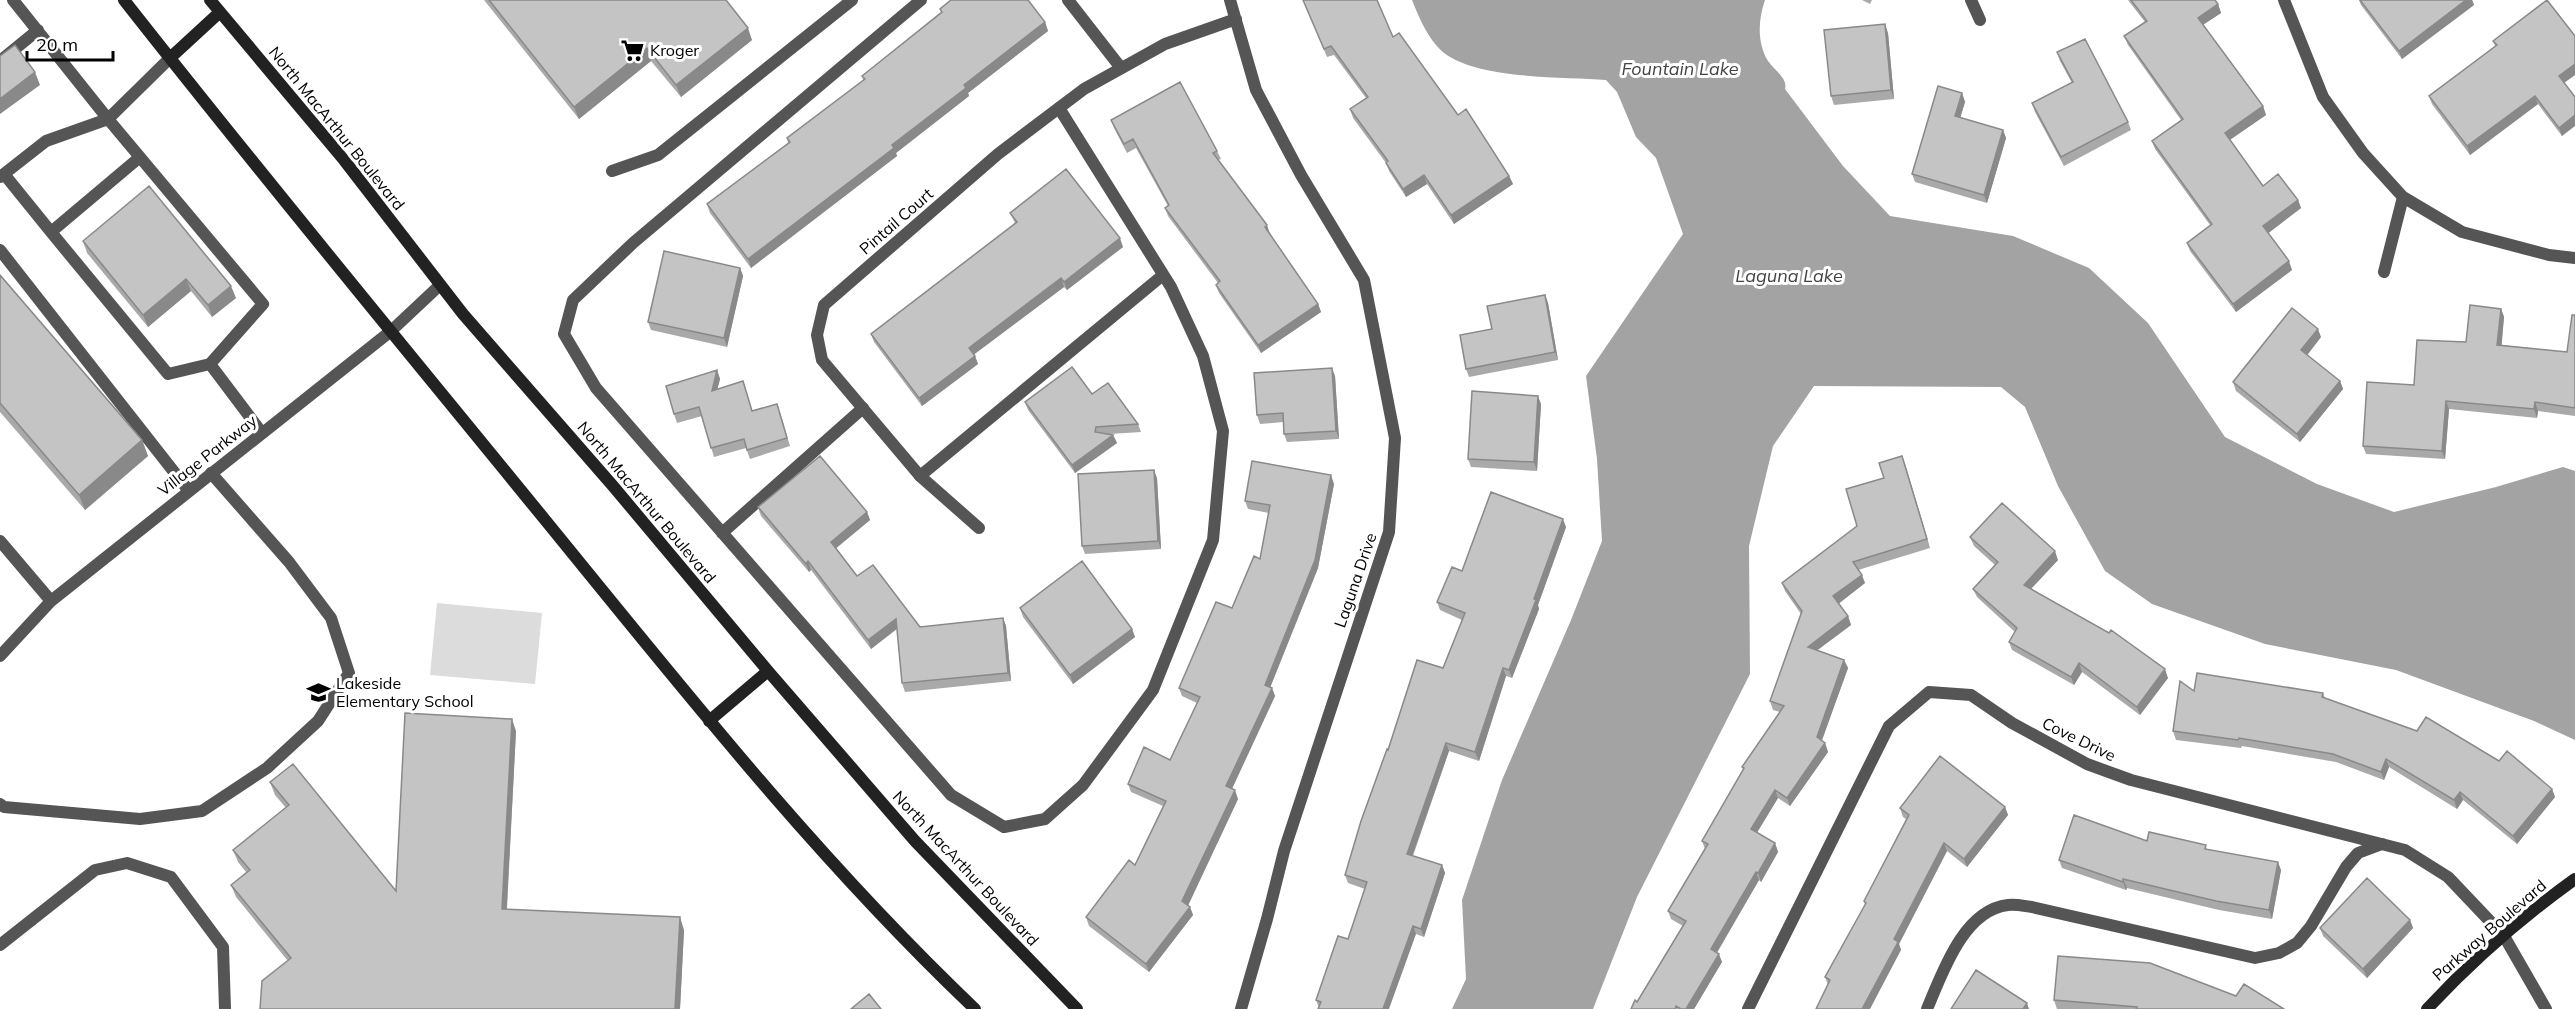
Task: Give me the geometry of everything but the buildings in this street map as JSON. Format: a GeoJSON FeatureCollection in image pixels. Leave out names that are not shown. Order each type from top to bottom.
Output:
{"type":"FeatureCollection","features":[{"type":"Feature","properties":{"kind":"main road"},"geometry":{"type":"LineString","coordinates":[[124,0],[709,721],[887,923],[975,1009]]}},
{"type":"Feature","properties":{"kind":"main road","name":"North MacArthur Boulevard"},"geometry":{"type":"LineString","coordinates":[[210,0],[344,160],[440,285],[768,671],[915,842],[1077,1009]]}},
{"type":"Feature","properties":{"kind":"main road"},"geometry":{"type":"LineString","coordinates":[[170,58],[220,12]]}},
{"type":"Feature","properties":{"kind":"main road"},"geometry":{"type":"LineString","coordinates":[[709,721],[768,671]]}},
{"type":"Feature","properties":{"kind":"main road","name":"Parkway Boulevard"},"geometry":{"type":"LineString","coordinates":[[2427,1009],[2457,977],[2575,879]]}},
{"type":"Feature","properties":{"kind":"street"},"geometry":{"type":"LineString","coordinates":[[13,0],[38,30],[108,119],[140,158],[263,304],[210,364],[168,374],[2,176],[46,141],[108,119],[170,58]]}},
{"type":"Feature","properties":{"kind":"street"},"geometry":{"type":"LineString","coordinates":[[612,171],[658,155],[852,0]]}},
{"type":"Feature","properties":{"kind":"street"},"geometry":{"type":"LineString","coordinates":[[921,0],[633,243],[573,300],[564,334],[596,388],[951,795],[1004,827],[1045,819],[1083,785],[1153,690],[1213,540],[1223,431],[1203,356],[1163,275],[1059,108]]}},
{"type":"Feature","properties":{"kind":"street"},"geometry":{"type":"LineString","coordinates":[[1068,0],[1121,68]]}},
{"type":"Feature","properties":{"kind":"street","name":"Laguna Drive"},"geometry":{"type":"LineString","coordinates":[[1230,0],[1256,90],[1301,176],[1364,280],[1395,438],[1389,532],[1284,851],[1268,919],[1241,1009]]}},
{"type":"Feature","properties":{"kind":"street"},"geometry":{"type":"LineString","coordinates":[[1971,0],[1980,20]]}},
{"type":"Feature","properties":{"kind":"street"},"geometry":{"type":"LineString","coordinates":[[2284,0],[2324,97],[2363,153],[2403,197],[2463,232],[2549,255],[2575,258]]}},
{"type":"Feature","properties":{"kind":"street","name":"Pintail Court"},"geometry":{"type":"LineString","coordinates":[[979,528],[920,476],[822,360],[817,335],[824,304],[998,154],[1083,89],[1165,44],[1236,19]]}},
{"type":"Feature","properties":{"kind":"street"},"geometry":{"type":"LineString","coordinates":[[0,61],[38,30]]}},
{"type":"Feature","properties":{"kind":"street"},"geometry":{"type":"LineString","coordinates":[[51,232],[140,158]]}},
{"type":"Feature","properties":{"kind":"street"},"geometry":{"type":"LineString","coordinates":[[2384,272],[2403,197]]}},
{"type":"Feature","properties":{"kind":"street"},"geometry":{"type":"LineString","coordinates":[[0,250],[189,491]]}},
{"type":"Feature","properties":{"kind":"street"},"geometry":{"type":"LineString","coordinates":[[920,476],[1163,275]]}},
{"type":"Feature","properties":{"kind":"street","name":"Village Parkway"},"geometry":{"type":"LineString","coordinates":[[0,656],[51,601],[391,331],[440,285]]}},
{"type":"Feature","properties":{"kind":"street"},"geometry":{"type":"LineString","coordinates":[[210,364],[262,433]]}},
{"type":"Feature","properties":{"kind":"street"},"geometry":{"type":"LineString","coordinates":[[722,533],[863,408]]}},
{"type":"Feature","properties":{"kind":"street"},"geometry":{"type":"LineString","coordinates":[[0,804],[4,807],[45,812],[140,819],[202,811],[267,768],[318,721],[349,673],[331,618],[289,562],[211,474]]}},
{"type":"Feature","properties":{"kind":"street"},"geometry":{"type":"LineString","coordinates":[[0,541],[51,601]]}},
{"type":"Feature","properties":{"kind":"street","name":"Cove Drive"},"geometry":{"type":"LineString","coordinates":[[1748,1009],[1889,726],[1929,692],[1971,695],[2012,723],[2087,764],[2131,780],[2405,850],[2448,877],[2504,936],[2546,1009]]}},
{"type":"Feature","properties":{"kind":"street"},"geometry":{"type":"LineString","coordinates":[[1927,1009],[1945,966],[1965,930],[1987,913],[2007,905],[2032,907],[2255,958],[2279,953],[2297,943],[2311,926],[2346,867],[2358,853],[2382,844]]}},
{"type":"Feature","properties":{"kind":"street"},"geometry":{"type":"LineString","coordinates":[[0,945],[95,870],[127,863],[171,877],[223,948],[225,1009]]}},
{"type":"Feature","properties":{"kind":"shaded area"},"geometry":{"type":"Polygon","coordinates":[[[437,603],[542,613],[535,684],[430,675],[437,603]]]}},
{"type":"Feature","properties":{"kind":"water","name":"Laguna Lake"},"geometry":{"type":"Polygon","coordinates":[[[1412,0],[1765,0],[1761,15],[1760,39],[1768,61],[1783,78],[1785,89],[1843,166],[1890,216],[2013,236],[2089,268],[2148,323],[2225,437],[2317,484],[2394,512],[2496,487],[2563,467],[2575,471],[2575,740],[2534,721],[2396,670],[2265,644],[2152,604],[2105,571],[2058,486],[2025,407],[2001,387],[1814,386],[1773,446],[1749,546],[1750,674],[1637,897],[1593,1009],[1452,1009],[1466,979],[1462,900],[1502,780],[1571,620],[1602,541],[1597,459],[1586,376],[1683,234],[1656,158],[1636,137],[1617,92],[1606,80],[1540,77],[1490,71],[1468,65],[1450,57],[1436,45],[1425,29],[1412,0]]]}},
{"type":"Feature","properties":{"kind":"place","name":"Kroger"},"geometry":{"type":"Point","coordinates":[632,50]}},
{"type":"Feature","properties":{"kind":"place","name":"Lakeside Elementary School"},"geometry":{"type":"Point","coordinates":[318,692]}},
{"type":"Feature","properties":{"kind":"water label","name":"Fountain Lake"},"geometry":{"type":"Point","coordinates":[1680,68]}}]}
